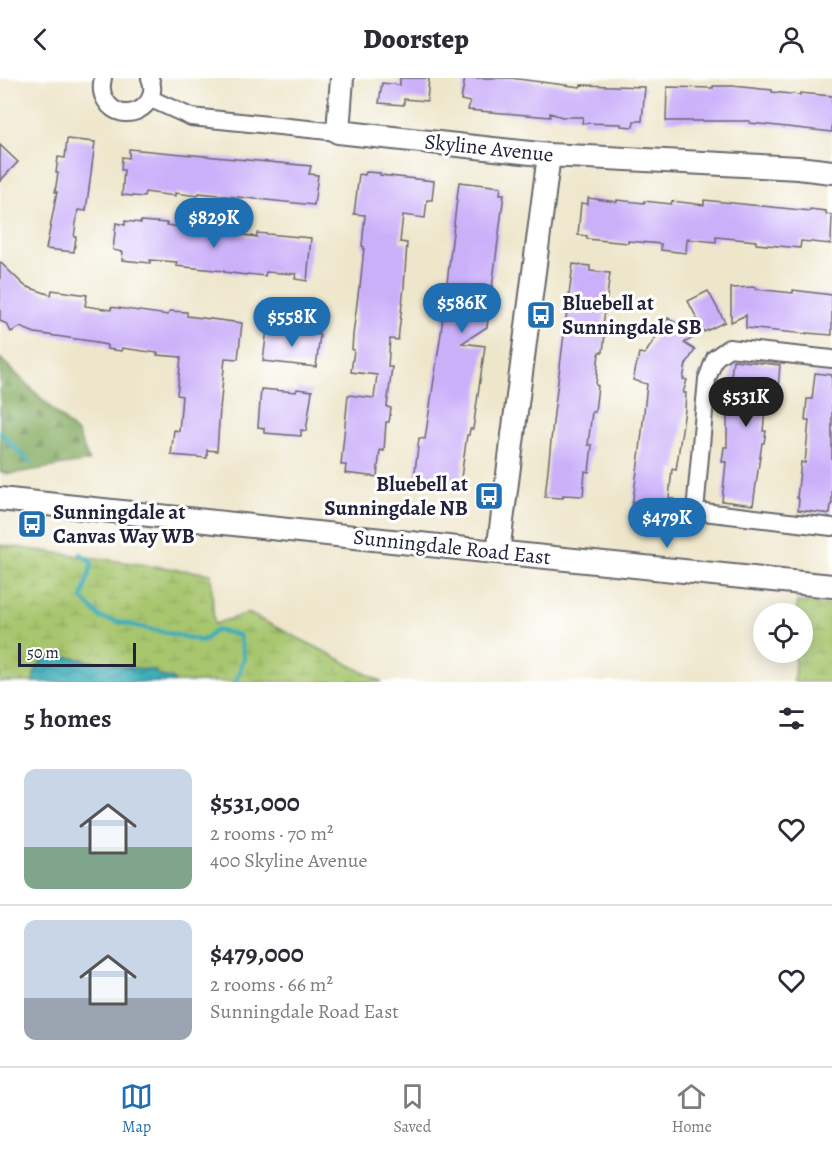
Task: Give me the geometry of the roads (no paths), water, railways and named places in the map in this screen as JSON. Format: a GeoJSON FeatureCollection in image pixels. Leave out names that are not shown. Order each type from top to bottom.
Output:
{"type":"FeatureCollection","features":[{"type":"Feature","properties":{"kind":"street"},"geometry":{"type":"LineString","coordinates":[[103,78],[102,95],[109,106],[119,112],[132,113],[143,108],[151,99],[153,85],[150,78]]}},
{"type":"Feature","properties":{"kind":"street"},"geometry":{"type":"LineString","coordinates":[[338,132],[342,78]]}},
{"type":"Feature","properties":{"kind":"street","name":"Skyline Avenue"},"geometry":{"type":"LineString","coordinates":[[151,99],[191,117],[549,154],[832,172]]}},
{"type":"Feature","properties":{"kind":"street"},"geometry":{"type":"LineString","coordinates":[[498,552],[549,154]]}},
{"type":"Feature","properties":{"kind":"street"},"geometry":{"type":"LineString","coordinates":[[832,359],[729,348],[715,358],[707,379],[695,511],[832,527]]}},
{"type":"Feature","properties":{"kind":"street","name":"Sunningdale Road East"},"geometry":{"type":"LineString","coordinates":[[0,499],[832,586]]}},
{"type":"Feature","properties":{"kind":"water"},"geometry":{"type":"Polygon","coordinates":[[[56,655],[154,670],[159,676],[171,678],[175,682],[33,682],[39,664],[56,655]]]}},
{"type":"Feature","properties":{"kind":"waterway"},"geometry":{"type":"LineString","coordinates":[[0,432],[30,463]]}},
{"type":"Feature","properties":{"kind":"waterway"},"geometry":{"type":"LineString","coordinates":[[81,554],[92,563],[82,599],[101,618],[203,641],[215,630],[239,635],[244,658],[236,682]]}},
{"type":"Feature","properties":{"kind":"place","name":"Bluebell at Sunningdale SB"},"geometry":{"type":"Point","coordinates":[541,315]}},
{"type":"Feature","properties":{"kind":"place","name":"Bluebell at Sunningdale NB"},"geometry":{"type":"Point","coordinates":[489,496]}},
{"type":"Feature","properties":{"kind":"place","name":"Sunningdale at Canvas Way WB"},"geometry":{"type":"Point","coordinates":[32,524]}}]}
